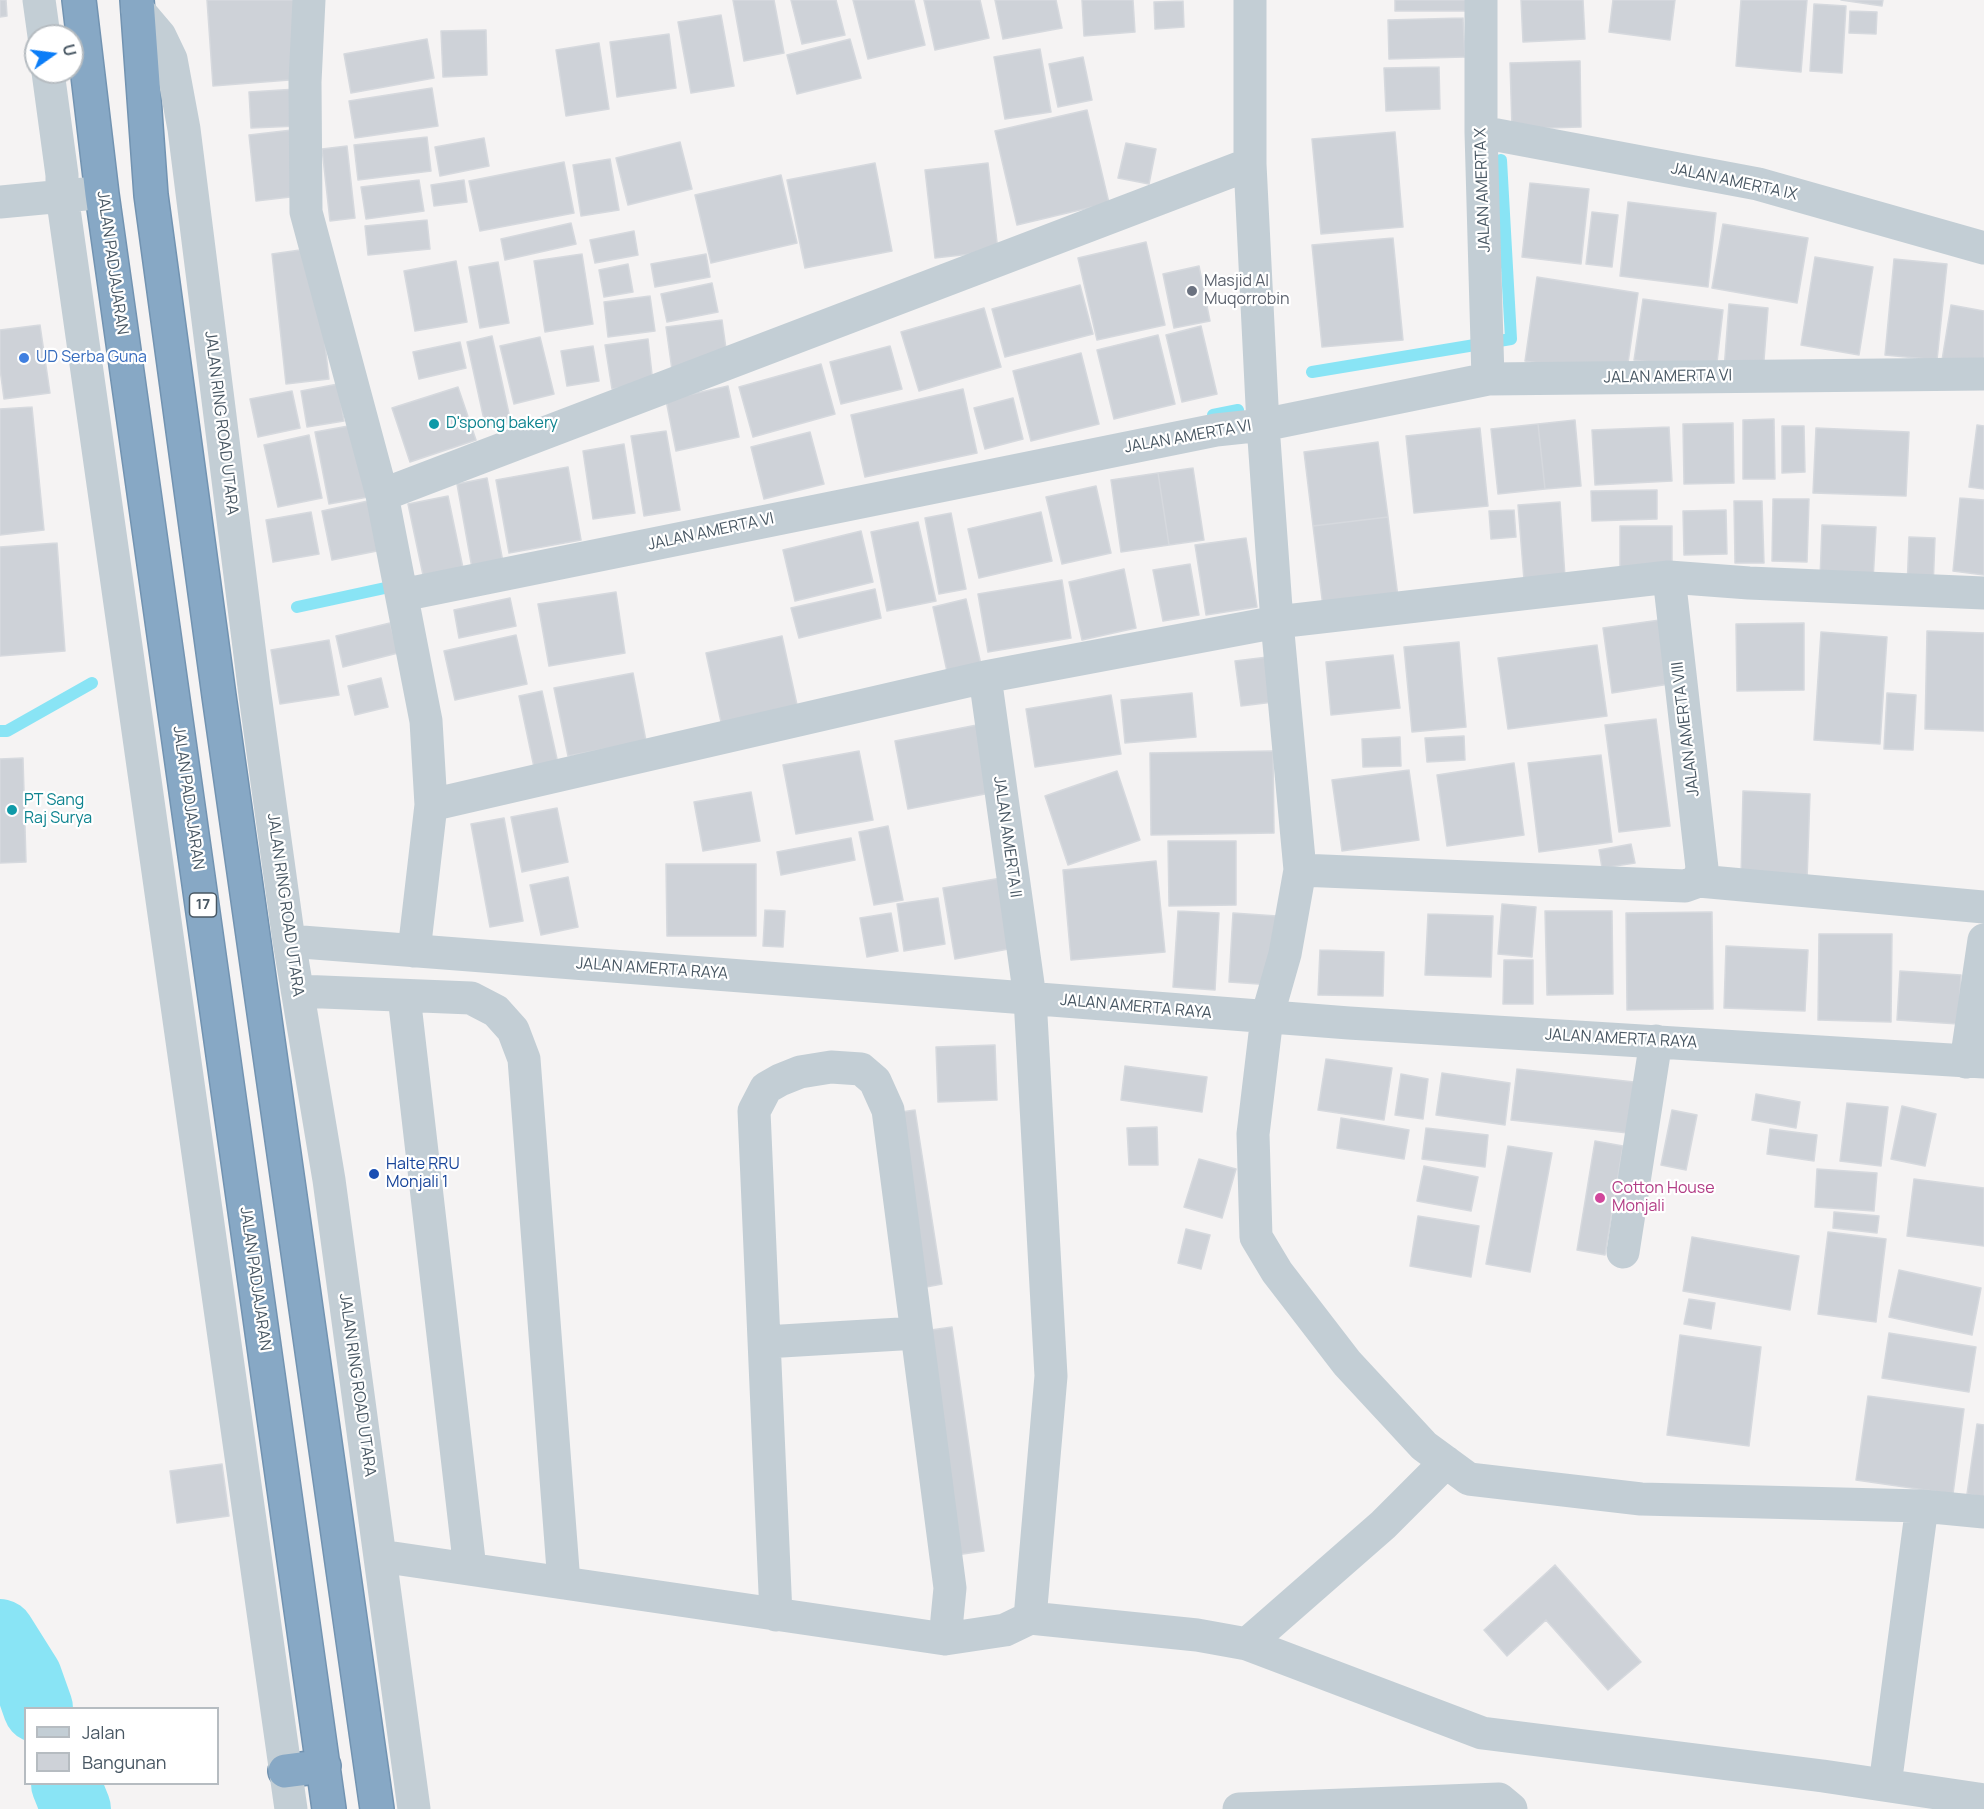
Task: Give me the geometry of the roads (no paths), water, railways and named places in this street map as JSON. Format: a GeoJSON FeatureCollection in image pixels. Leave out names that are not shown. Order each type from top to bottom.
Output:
{"type":"FeatureCollection","features":[{"type":"Feature","properties":{"kind":"highway","name":"JALAN PADJAJARAN"},"geometry":{"type":"LineString","coordinates":[[79,0],[102,194],[329,1809]]}},
{"type":"Feature","properties":{"kind":"highway"},"geometry":{"type":"LineString","coordinates":[[137,5],[152,207],[377,1809]]}},
{"type":"Feature","properties":{"kind":"highway"},"geometry":{"type":"LineString","coordinates":[[285,1771],[324,1766]]}},
{"type":"Feature","properties":{"kind":"street"},"geometry":{"type":"LineString","coordinates":[[39,0],[42,24]]}},
{"type":"Feature","properties":{"kind":"street"},"geometry":{"type":"LineString","coordinates":[[309,0],[304,82],[306,212],[382,495],[426,721],[431,805],[414,951]]}},
{"type":"Feature","properties":{"kind":"street"},"geometry":{"type":"LineString","coordinates":[[1250,0],[1250,164],[1263,425],[1276,622],[1300,870],[1286,954],[1268,1017],[1253,1134],[1256,1237],[1277,1272],[1347,1363],[1424,1446],[1469,1479],[1641,1499],[1922,1506],[1984,1512]]}},
{"type":"Feature","properties":{"kind":"street","name":"JALAN AMERTA X"},"geometry":{"type":"LineString","coordinates":[[1481,0],[1481,132],[1488,379]]}},
{"type":"Feature","properties":{"kind":"street","name":"JALAN RING ROAD UTARA"},"geometry":{"type":"LineString","coordinates":[[137,5],[160,36],[171,59],[184,129],[255,695],[290,941],[329,1180],[414,1809]]}},
{"type":"Feature","properties":{"kind":"street"},"geometry":{"type":"LineString","coordinates":[[50,84],[62,175],[62,195],[291,1809]]}},
{"type":"Feature","properties":{"kind":"street","name":"JALAN AMERTA IX"},"geometry":{"type":"LineString","coordinates":[[1481,132],[1758,184],[1984,248]]}},
{"type":"Feature","properties":{"kind":"street"},"geometry":{"type":"LineString","coordinates":[[382,495],[1250,164]]}},
{"type":"Feature","properties":{"kind":"street"},"geometry":{"type":"LineString","coordinates":[[0,202],[62,195],[102,194]]}},
{"type":"Feature","properties":{"kind":"street","name":"JALAN AMERTA VI"},"geometry":{"type":"LineString","coordinates":[[402,596],[1216,430],[1263,425],[1488,379],[1984,374]]}},
{"type":"Feature","properties":{"kind":"street"},"geometry":{"type":"LineString","coordinates":[[431,805],[985,677],[1276,622],[1669,577],[1984,594]]}},
{"type":"Feature","properties":{"kind":"street","name":"JALAN AMERTA VIII"},"geometry":{"type":"LineString","coordinates":[[1669,577],[1702,868],[1700,881]]}},
{"type":"Feature","properties":{"kind":"street","name":"JALAN AMERTA II"},"geometry":{"type":"LineString","coordinates":[[985,677],[1030,998],[1051,1376],[1030,1618]]}},
{"type":"Feature","properties":{"kind":"street"},"geometry":{"type":"LineString","coordinates":[[1300,870],[1685,886],[1700,881],[1984,907]]}},
{"type":"Feature","properties":{"kind":"street"},"geometry":{"type":"LineString","coordinates":[[1975,1062],[1984,940]]}},
{"type":"Feature","properties":{"kind":"street","name":"JALAN AMERTA RAYA"},"geometry":{"type":"LineString","coordinates":[[290,941],[1268,1017],[1975,1062]]}},
{"type":"Feature","properties":{"kind":"street"},"geometry":{"type":"LineString","coordinates":[[298,991],[471,998],[496,1011],[513,1030],[524,1059],[564,1583]]}},
{"type":"Feature","properties":{"kind":"street"},"geometry":{"type":"LineString","coordinates":[[404,996],[470,1569]]}},
{"type":"Feature","properties":{"kind":"street"},"geometry":{"type":"LineString","coordinates":[[1623,1252],[1656,1041]]}},
{"type":"Feature","properties":{"kind":"street"},"geometry":{"type":"LineString","coordinates":[[776,1615],[754,1111],[766,1088],[800,1072],[831,1067],[861,1069],[875,1081],[888,1110],[950,1588],[945,1639]]}},
{"type":"Feature","properties":{"kind":"street"},"geometry":{"type":"LineString","coordinates":[[765,1342],[917,1333]]}},
{"type":"Feature","properties":{"kind":"street"},"geometry":{"type":"LineString","coordinates":[[1247,1644],[1383,1525],[1446,1462]]}},
{"type":"Feature","properties":{"kind":"street"},"geometry":{"type":"LineString","coordinates":[[1885,1785],[1922,1506]]}},
{"type":"Feature","properties":{"kind":"street"},"geometry":{"type":"LineString","coordinates":[[380,1556],[945,1639],[1005,1630],[1030,1618],[1197,1635],[1247,1644],[1482,1733],[1984,1800]]}},
{"type":"Feature","properties":{"kind":"street"},"geometry":{"type":"LineString","coordinates":[[1239,1809],[1499,1799],[1510,1809]]}},
{"type":"Feature","properties":{"kind":"waterway"},"geometry":{"type":"LineString","coordinates":[[1312,372],[1511,339],[1501,160]]}},
{"type":"Feature","properties":{"kind":"waterway"},"geometry":{"type":"LineString","coordinates":[[1213,415],[1238,410]]}},
{"type":"Feature","properties":{"kind":"waterway"},"geometry":{"type":"LineString","coordinates":[[297,607],[385,588]]}},
{"type":"Feature","properties":{"kind":"waterway"},"geometry":{"type":"LineString","coordinates":[[0,731],[7,731],[92,683]]}},
{"type":"Feature","properties":{"kind":"waterway"},"geometry":{"type":"LineString","coordinates":[[0,1634],[27,1677],[38,1707]]}},
{"type":"Feature","properties":{"kind":"waterway"},"geometry":{"type":"LineString","coordinates":[[66,1785],[76,1809]]}},
{"type":"Feature","properties":{"kind":"place","name":"Masjid Al Muqorrobin"},"geometry":{"type":"Point","coordinates":[1192,291]}},
{"type":"Feature","properties":{"kind":"place","name":"UD Serba Guna"},"geometry":{"type":"Point","coordinates":[24,358]}},
{"type":"Feature","properties":{"kind":"place","name":"D'spong bakery"},"geometry":{"type":"Point","coordinates":[434,424]}},
{"type":"Feature","properties":{"kind":"place","name":"PT Sang Raj Surya"},"geometry":{"type":"Point","coordinates":[12,810]}},
{"type":"Feature","properties":{"kind":"place","name":"Halte RRU Monjali 1"},"geometry":{"type":"Point","coordinates":[374,1174]}},
{"type":"Feature","properties":{"kind":"place","name":"Cotton House Monjali"},"geometry":{"type":"Point","coordinates":[1600,1198]}}]}
